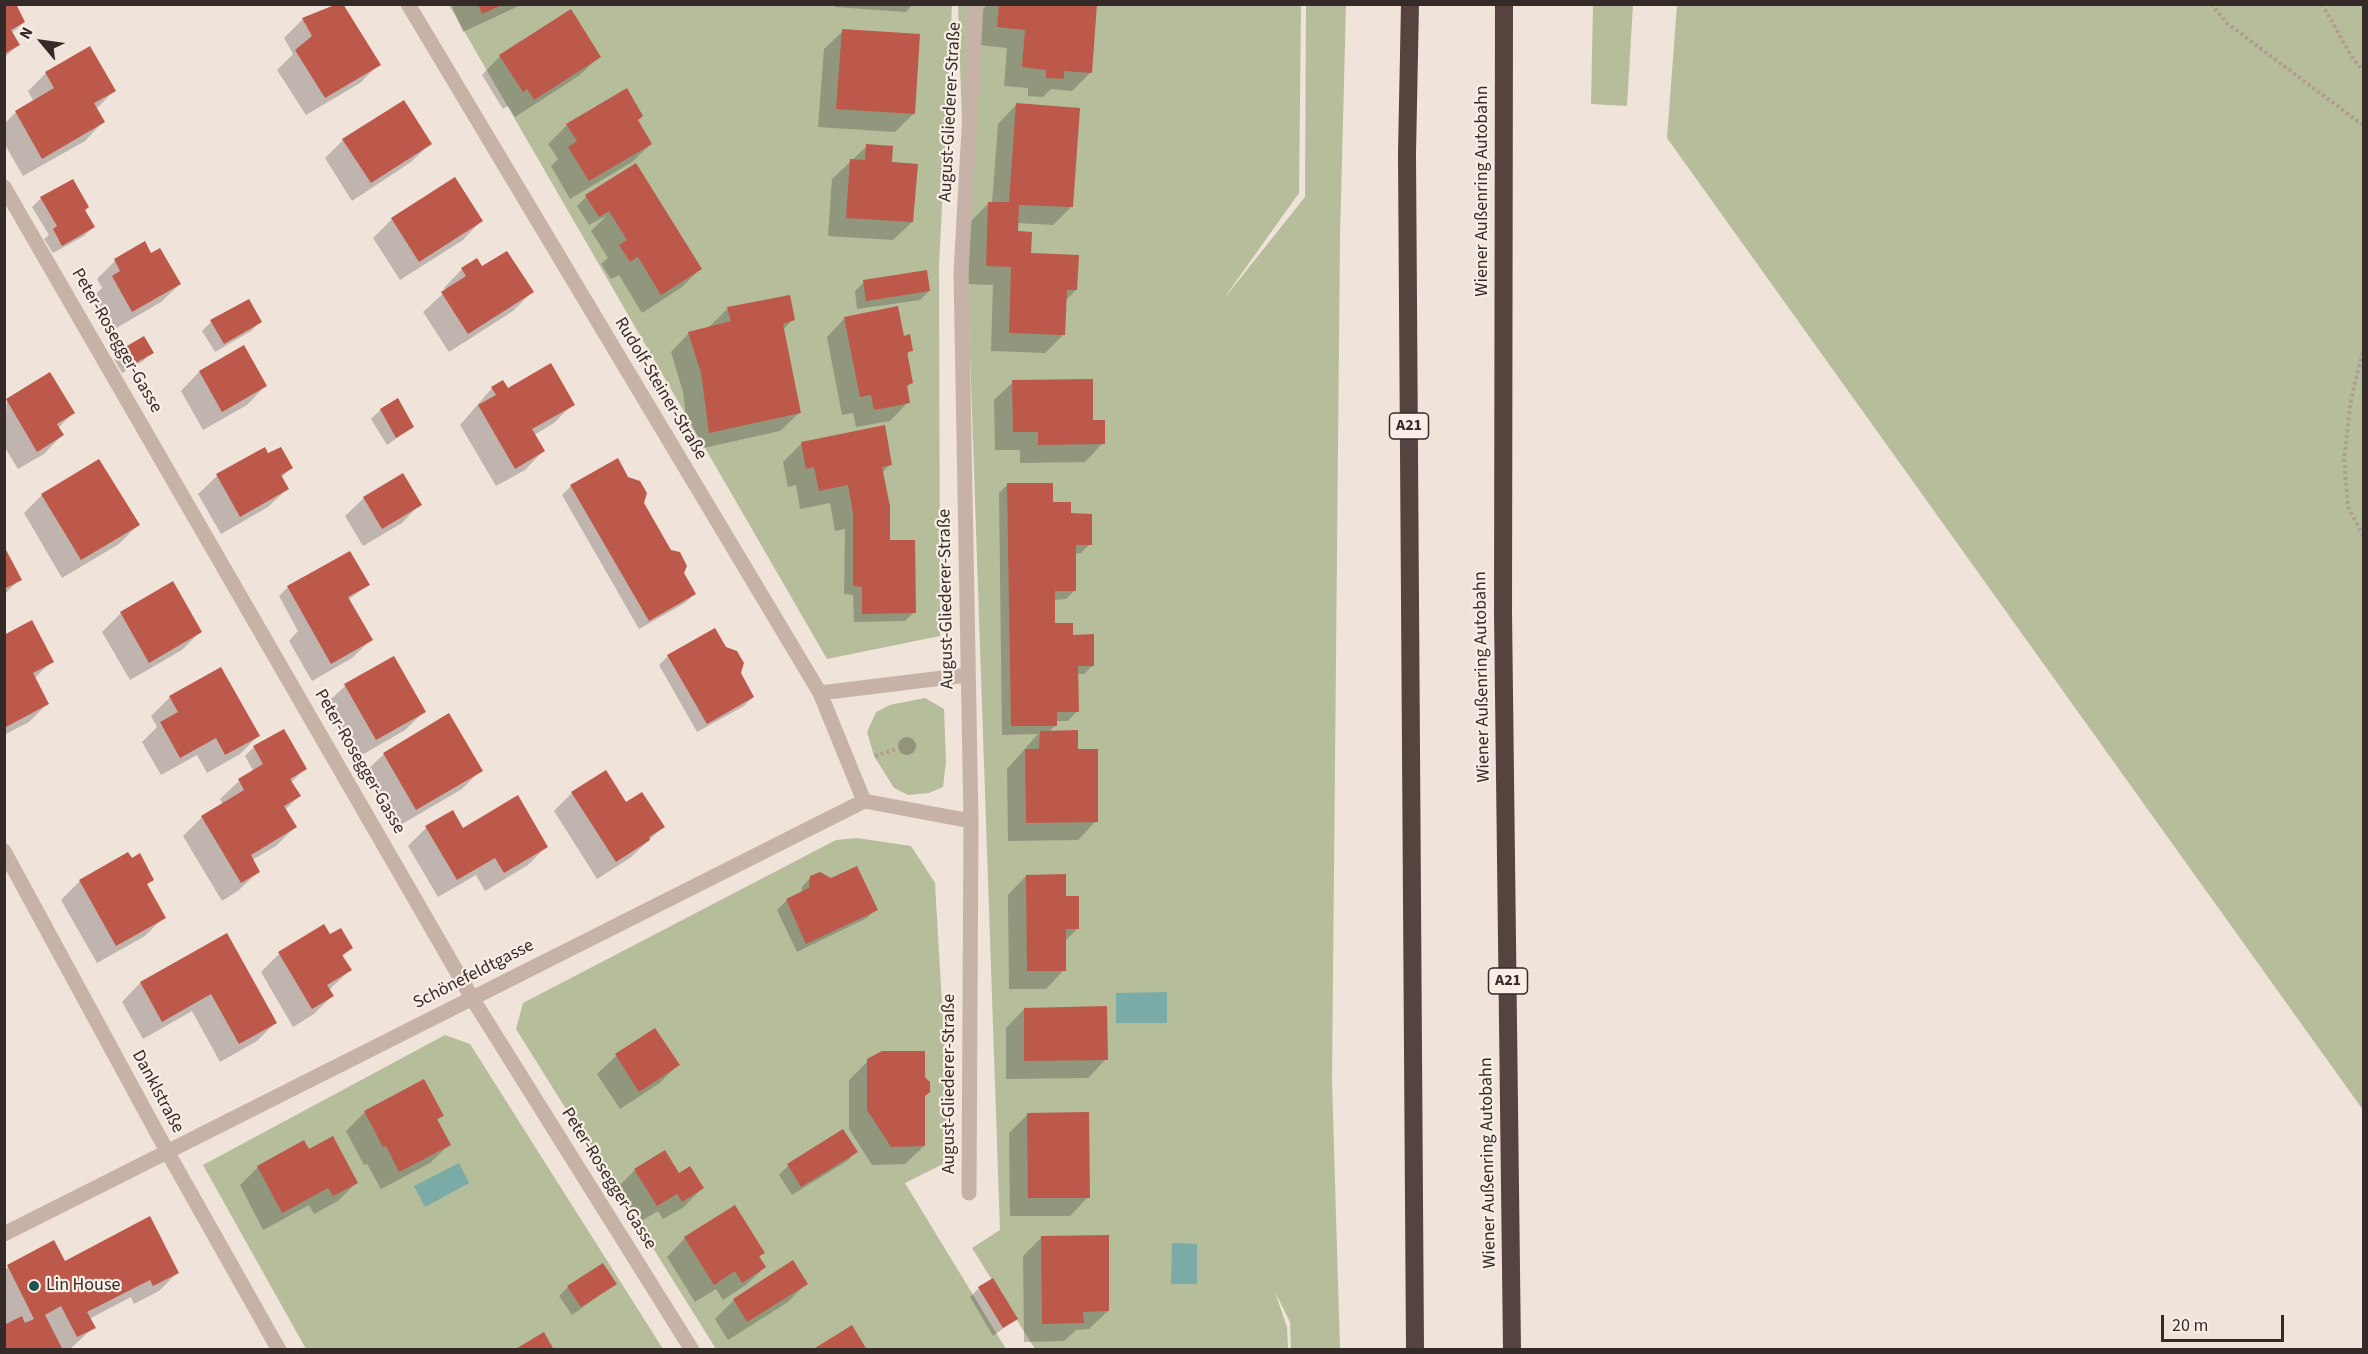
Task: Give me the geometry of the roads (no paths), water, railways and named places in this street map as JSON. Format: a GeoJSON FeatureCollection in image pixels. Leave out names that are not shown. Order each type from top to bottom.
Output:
{"type":"FeatureCollection","features":[{"type":"Feature","properties":{"kind":"highway","name":"A21"},"geometry":{"type":"LineString","coordinates":[[1410,4],[1407,165],[1415,1350]]}},
{"type":"Feature","properties":{"kind":"highway","name":"Wiener Außenring Autobahn"},"geometry":{"type":"LineString","coordinates":[[1504,4],[1503,612],[1512,1350]]}},
{"type":"Feature","properties":{"kind":"street","name":"Rudolf-Steiner-Straße"},"geometry":{"type":"LineString","coordinates":[[408,4],[820,693],[864,801]]}},
{"type":"Feature","properties":{"kind":"street","name":"August-Gliederer-Straße"},"geometry":{"type":"LineString","coordinates":[[969,1193],[971,821],[961,273],[976,4]]}},
{"type":"Feature","properties":{"kind":"street","name":"Peter-Rosegger-Gasse"},"geometry":{"type":"LineString","coordinates":[[4,187],[472,998],[692,1350]]}},
{"type":"Feature","properties":{"kind":"street"},"geometry":{"type":"LineString","coordinates":[[820,693],[967,675]]}},
{"type":"Feature","properties":{"kind":"street"},"geometry":{"type":"LineString","coordinates":[[864,801],[971,821]]}},
{"type":"Feature","properties":{"kind":"street","name":"Schönefeldtgasse"},"geometry":{"type":"LineString","coordinates":[[4,1234],[864,801]]}},
{"type":"Feature","properties":{"kind":"street","name":"Danklstraße"},"geometry":{"type":"LineString","coordinates":[[4,851],[279,1350]]}},
{"type":"Feature","properties":{"kind":"water"},"geometry":{"type":"Polygon","coordinates":[[[1167,992],[1167,1023],[1116,1023],[1116,993],[1167,992]]]}},
{"type":"Feature","properties":{"kind":"water"},"geometry":{"type":"Polygon","coordinates":[[[459,1163],[469,1183],[425,1207],[414,1186],[459,1163]]]}},
{"type":"Feature","properties":{"kind":"water"},"geometry":{"type":"Polygon","coordinates":[[[1172,1243],[1197,1244],[1197,1284],[1171,1284],[1172,1243]]]}},
{"type":"Feature","properties":{"kind":"place","name":"Lin House"},"geometry":{"type":"Point","coordinates":[34,1286]}}]}
